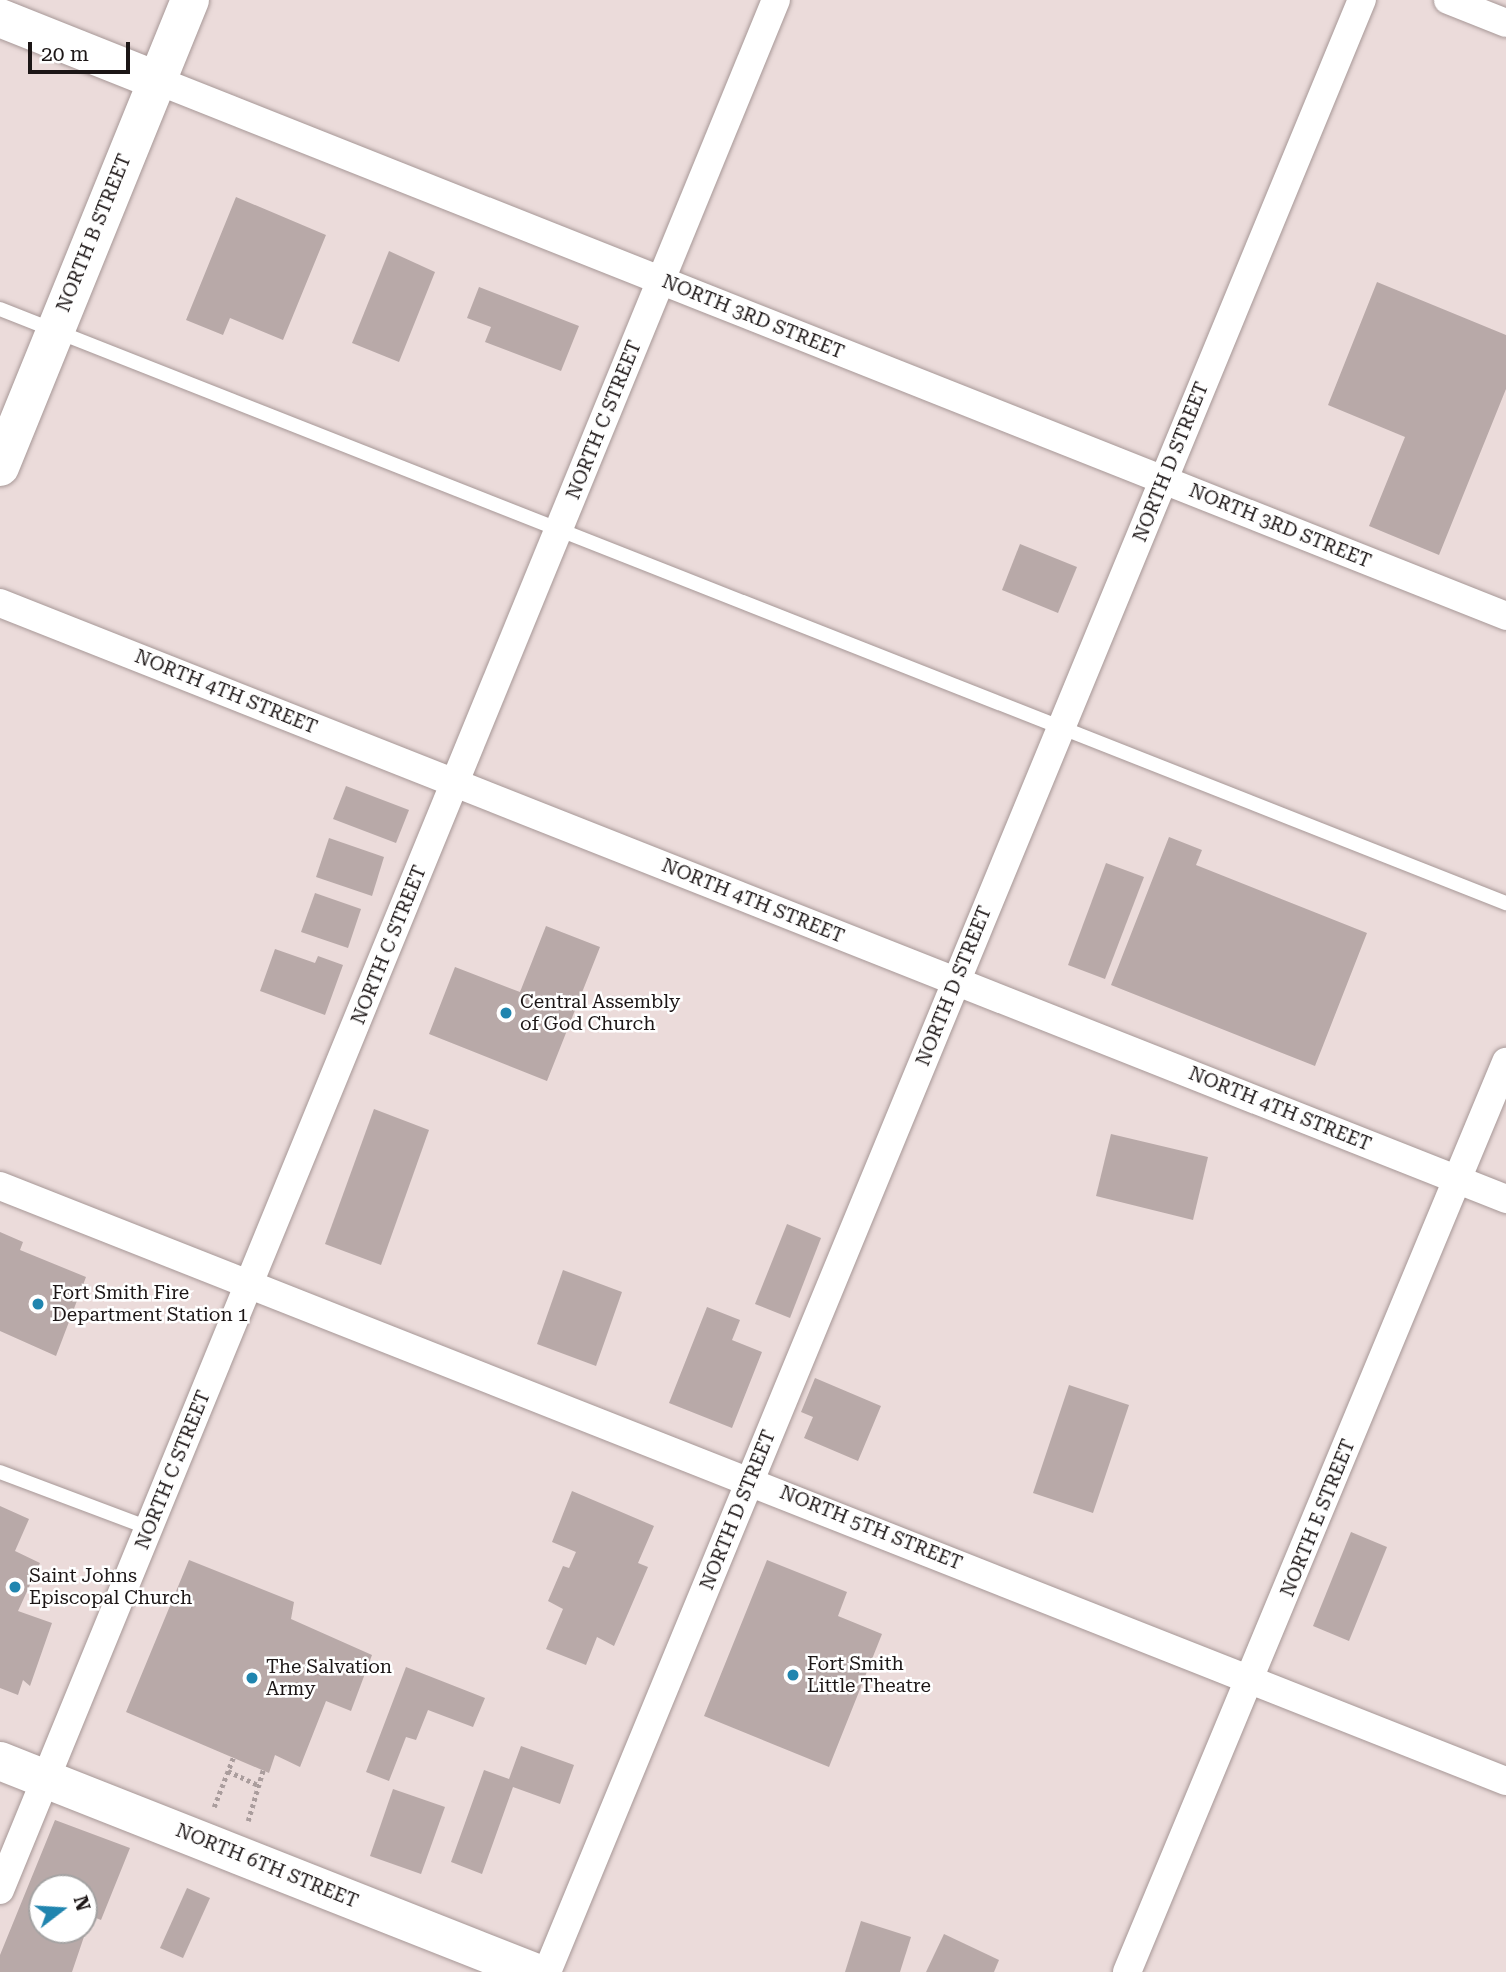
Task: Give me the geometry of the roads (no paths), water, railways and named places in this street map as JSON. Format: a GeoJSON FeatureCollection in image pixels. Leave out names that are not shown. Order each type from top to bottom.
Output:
{"type":"FeatureCollection","features":[{"type":"Feature","properties":{"kind":"street","name":"NORTH B STREET"},"geometry":{"type":"LineString","coordinates":[[0,467],[190,0]]}},
{"type":"Feature","properties":{"kind":"street","name":"NORTH C STREET"},"geometry":{"type":"LineString","coordinates":[[0,1890],[776,0]]}},
{"type":"Feature","properties":{"kind":"street","name":"NORTH D STREET"},"geometry":{"type":"LineString","coordinates":[[547,1972],[1362,0]]}},
{"type":"Feature","properties":{"kind":"street"},"geometry":{"type":"LineString","coordinates":[[1448,0],[1506,23]]}},
{"type":"Feature","properties":{"kind":"street","name":"NORTH 3RD STREET"},"geometry":{"type":"LineString","coordinates":[[0,18],[1506,616]]}},
{"type":"Feature","properties":{"kind":"street","name":"NORTH 4TH STREET"},"geometry":{"type":"LineString","coordinates":[[0,603],[1506,1199]]}},
{"type":"Feature","properties":{"kind":"street","name":"NORTH E STREET"},"geometry":{"type":"LineString","coordinates":[[1128,1972],[1506,1062]]}},
{"type":"Feature","properties":{"kind":"street","name":"NORTH 5TH STREET"},"geometry":{"type":"LineString","coordinates":[[0,1186],[1506,1780]]}},
{"type":"Feature","properties":{"kind":"street","name":"NORTH 6TH STREET"},"geometry":{"type":"LineString","coordinates":[[0,1761],[534,1972]]}},
{"type":"Feature","properties":{"kind":"lane"},"geometry":{"type":"LineString","coordinates":[[0,309],[560,527],[1506,903]]}},
{"type":"Feature","properties":{"kind":"lane"},"geometry":{"type":"LineString","coordinates":[[0,1472],[149,1528]]}},
{"type":"Feature","properties":{"kind":"place","name":"Central Assembly of God Church"},"geometry":{"type":"Point","coordinates":[506,1013]}},
{"type":"Feature","properties":{"kind":"place","name":"Fort Smith Fire Department Station 1"},"geometry":{"type":"Point","coordinates":[38,1304]}},
{"type":"Feature","properties":{"kind":"place","name":"Saint Johns Episcopal Church"},"geometry":{"type":"Point","coordinates":[15,1587]}},
{"type":"Feature","properties":{"kind":"place","name":"Fort Smith Little Theatre"},"geometry":{"type":"Point","coordinates":[793,1675]}},
{"type":"Feature","properties":{"kind":"place","name":"The Salvation Army"},"geometry":{"type":"Point","coordinates":[252,1678]}}]}
